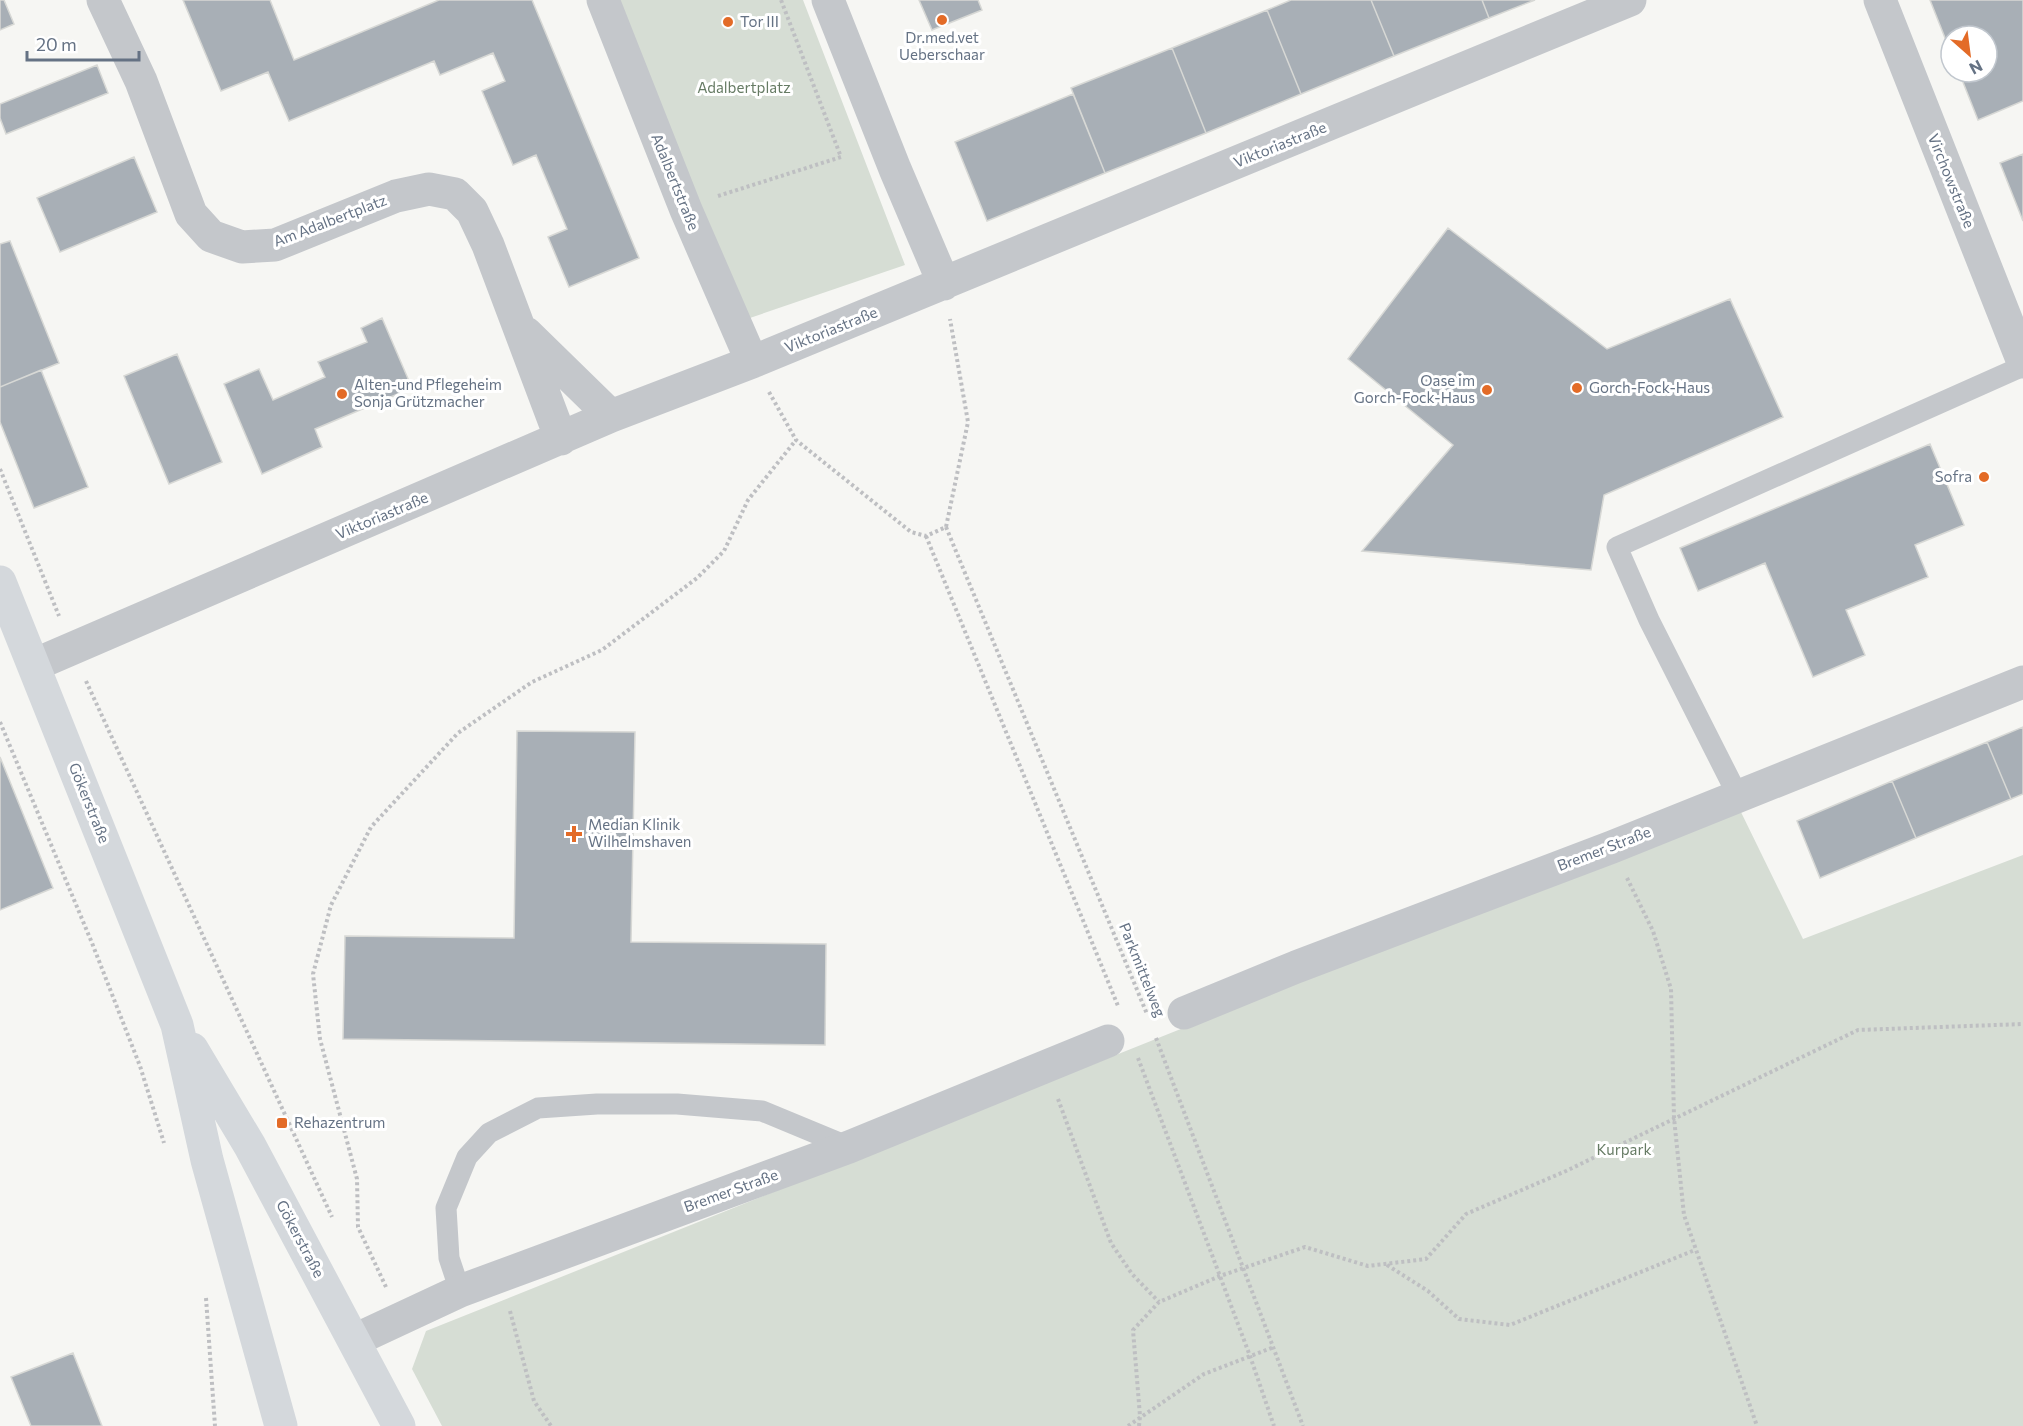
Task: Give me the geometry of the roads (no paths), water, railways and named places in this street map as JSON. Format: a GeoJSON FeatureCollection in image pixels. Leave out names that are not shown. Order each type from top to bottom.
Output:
{"type":"FeatureCollection","features":[{"type":"Feature","properties":{"kind":"main road","name":"Gökerstraße"},"geometry":{"type":"LineString","coordinates":[[0,582],[177,1024],[250,1146],[399,1426]]}},
{"type":"Feature","properties":{"kind":"main road","name":"Gökerstraße"},"geometry":{"type":"LineString","coordinates":[[177,1024],[207,1160],[281,1426]]}},
{"type":"Feature","properties":{"kind":"street","name":"Am Adalbertplatz"},"geometry":{"type":"LineString","coordinates":[[103,0],[141,81],[192,214],[211,236],[242,248],[275,245],[396,196],[429,189],[455,194],[472,211],[488,244],[561,439]]}},
{"type":"Feature","properties":{"kind":"street","name":"Adalbertstraße"},"geometry":{"type":"LineString","coordinates":[[603,0],[686,210],[752,362]]}},
{"type":"Feature","properties":{"kind":"street"},"geometry":{"type":"LineString","coordinates":[[828,0],[895,169],[944,284]]}},
{"type":"Feature","properties":{"kind":"street","name":"Viktoriastraße"},"geometry":{"type":"LineString","coordinates":[[34,665],[611,416],[944,284],[1630,0]]}},
{"type":"Feature","properties":{"kind":"street","name":"Virchowstraße"},"geometry":{"type":"LineString","coordinates":[[1880,0],[2023,364]]}},
{"type":"Feature","properties":{"kind":"street","name":"Am Adalbertplatz"},"geometry":{"type":"LineString","coordinates":[[519,327],[611,416]]}},
{"type":"Feature","properties":{"kind":"street","name":"Bremer Straße"},"geometry":{"type":"LineString","coordinates":[[1184,1013],[1296,966],[1612,846],[2023,682]]}},
{"type":"Feature","properties":{"kind":"street","name":"Bremer Straße"},"geometry":{"type":"LineString","coordinates":[[355,1340],[460,1291],[849,1147],[1108,1041]]}},
{"type":"Feature","properties":{"kind":"lane"},"geometry":{"type":"LineString","coordinates":[[1738,796],[1648,620],[1617,547],[2023,364]]}},
{"type":"Feature","properties":{"kind":"lane"},"geometry":{"type":"LineString","coordinates":[[460,1291],[449,1258],[446,1208],[467,1157],[489,1133],[538,1108],[597,1104],[676,1104],[762,1111],[849,1147]]}},
{"type":"Feature","properties":{"kind":"place","name":"Dr.med.vet Ueberschaar"},"geometry":{"type":"Point","coordinates":[942,20]}},
{"type":"Feature","properties":{"kind":"place","name":"Tor III"},"geometry":{"type":"Point","coordinates":[728,22]}},
{"type":"Feature","properties":{"kind":"place","name":"Gorch-Fock-Haus"},"geometry":{"type":"Point","coordinates":[1577,388]}},
{"type":"Feature","properties":{"kind":"place","name":"Oase im Gorch-Fock-Haus"},"geometry":{"type":"Point","coordinates":[1487,390]}},
{"type":"Feature","properties":{"kind":"place","name":"Alten-und Pflegeheim Sonja Grützmacher"},"geometry":{"type":"Point","coordinates":[342,394]}},
{"type":"Feature","properties":{"kind":"place","name":"Sofra"},"geometry":{"type":"Point","coordinates":[1984,477]}},
{"type":"Feature","properties":{"kind":"place","name":"Median Klinik Wilhelmshaven"},"geometry":{"type":"Point","coordinates":[574,834]}},
{"type":"Feature","properties":{"kind":"place","name":"Rehazentrum"},"geometry":{"type":"Point","coordinates":[282,1123]}},
{"type":"Feature","properties":{"kind":"park label","name":"Adalbertplatz"},"geometry":{"type":"Point","coordinates":[744,88]}},
{"type":"Feature","properties":{"kind":"park label","name":"Kurpark"},"geometry":{"type":"Point","coordinates":[1624,1150]}}]}
